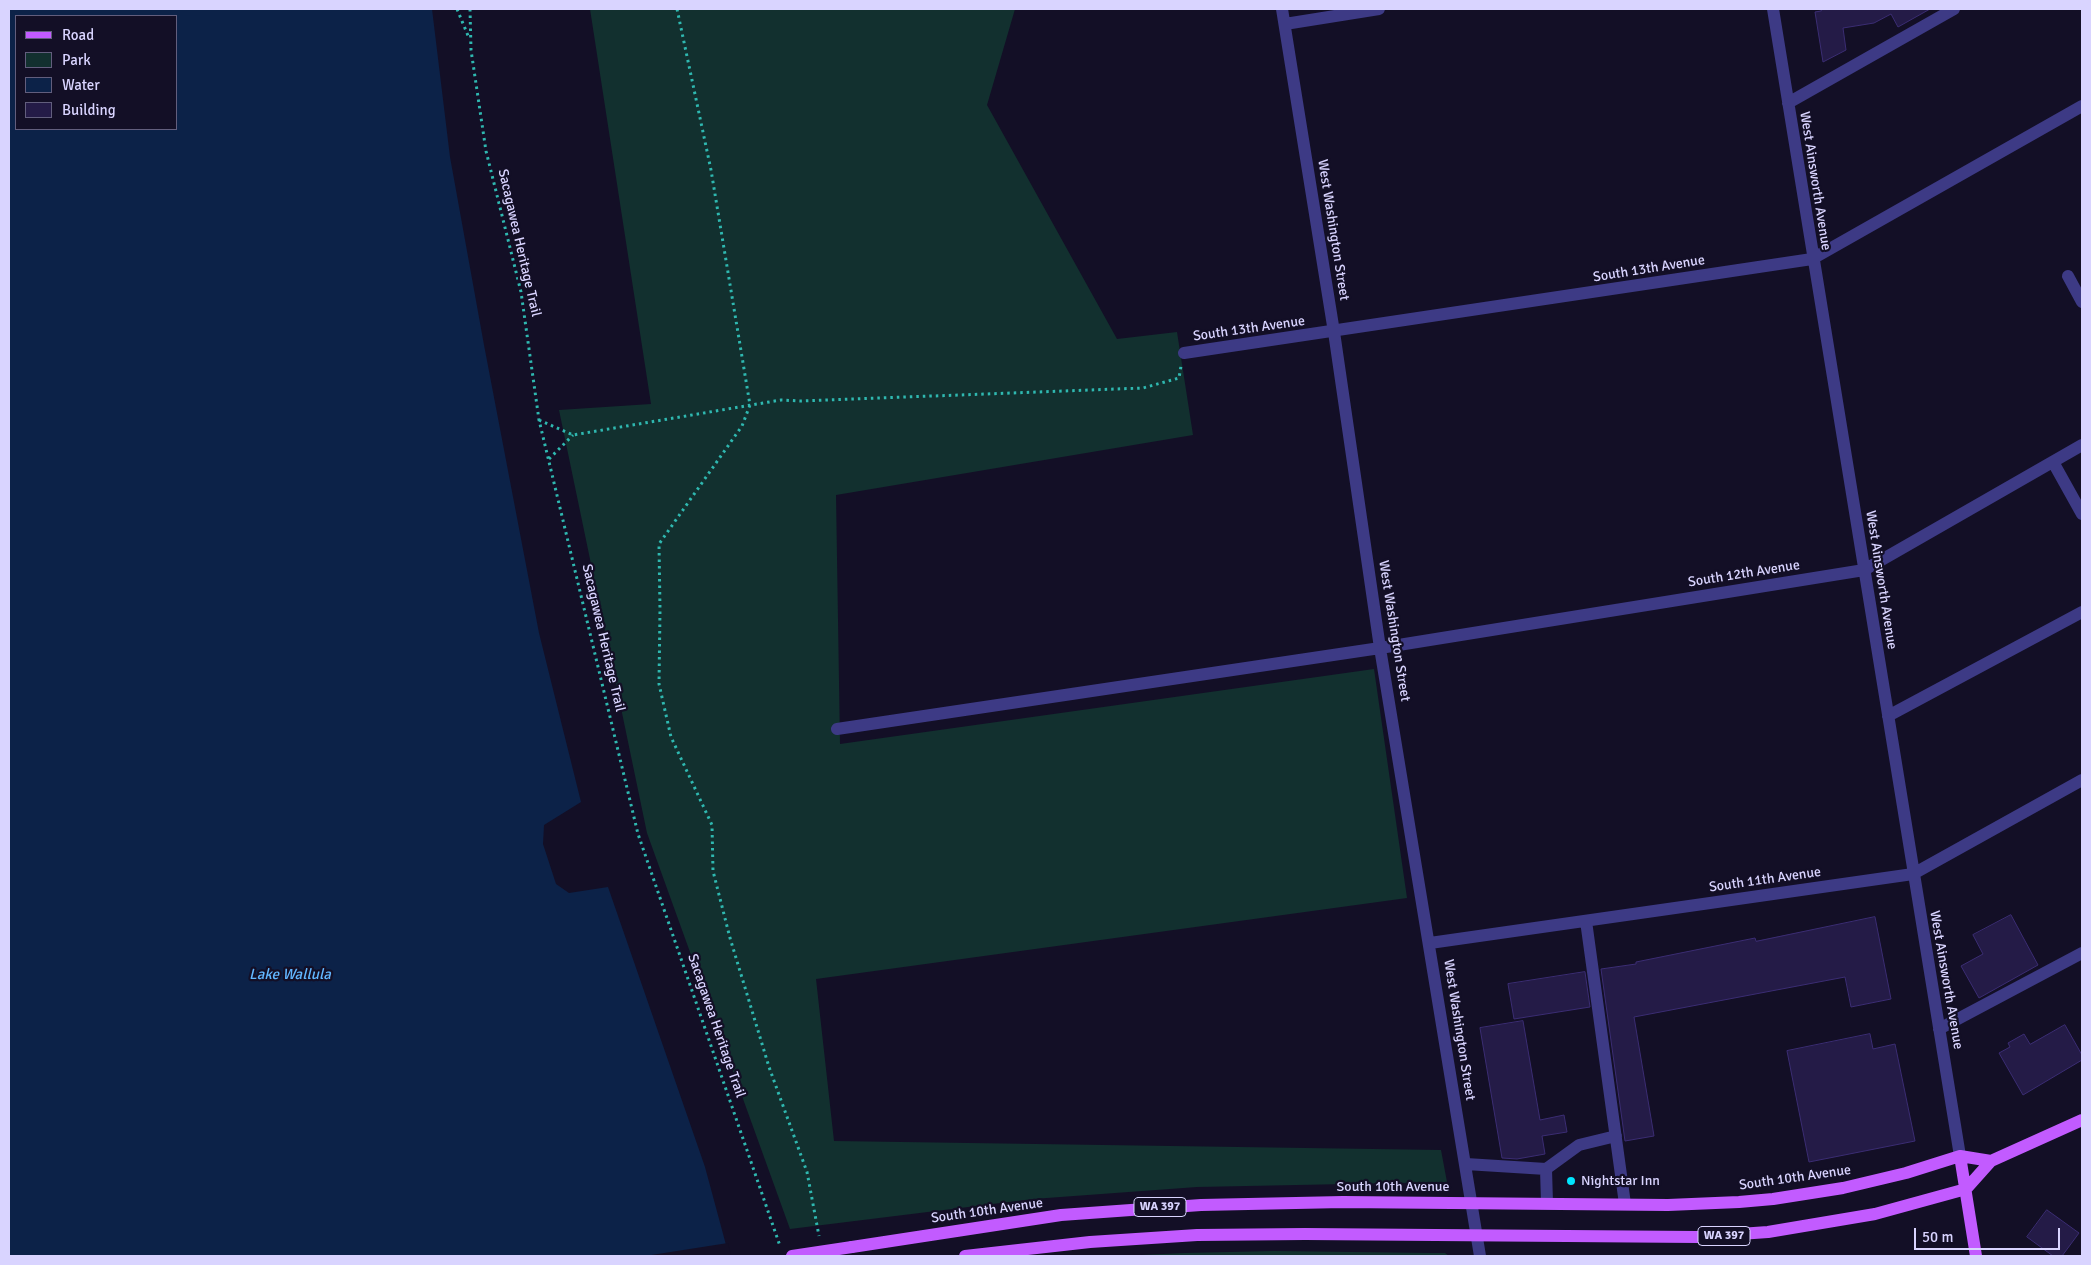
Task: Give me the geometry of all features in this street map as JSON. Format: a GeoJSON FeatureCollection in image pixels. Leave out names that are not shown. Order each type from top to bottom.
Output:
{"type":"FeatureCollection","features":[{"type":"Feature","properties":{"kind":"main road"},"geometry":{"type":"LineString","coordinates":[[1966,1189],[1991,1162],[2082,1120]]}},
{"type":"Feature","properties":{"kind":"main road","name":"South 10th Avenue"},"geometry":{"type":"LineString","coordinates":[[792,1256],[1026,1219],[1130,1209],[1273,1202],[1702,1204],[1773,1199],[1878,1180],[1960,1156],[1991,1162]]}},
{"type":"Feature","properties":{"kind":"main road"},"geometry":{"type":"LineString","coordinates":[[1960,1156],[1976,1256]]}},
{"type":"Feature","properties":{"kind":"main road","name":"WA 397"},"geometry":{"type":"LineString","coordinates":[[965,1256],[1090,1242],[1197,1235],[1697,1237],[1759,1233],[1875,1214],[1966,1189]]}},
{"type":"Feature","properties":{"kind":"street","name":"West Washington Street"},"geometry":{"type":"LineString","coordinates":[[1282,9],[1334,332],[1380,648],[1480,1256]]}},
{"type":"Feature","properties":{"kind":"street"},"geometry":{"type":"LineString","coordinates":[[1285,24],[1379,9]]}},
{"type":"Feature","properties":{"kind":"street","name":"West Ainsworth Avenue"},"geometry":{"type":"LineString","coordinates":[[1772,9],[1888,716],[1912,874],[1960,1156]]}},
{"type":"Feature","properties":{"kind":"street"},"geometry":{"type":"LineString","coordinates":[[1788,103],[1954,9]]}},
{"type":"Feature","properties":{"kind":"street","name":"South 13th Avenue"},"geometry":{"type":"LineString","coordinates":[[1184,354],[1812,259],[2082,106]]}},
{"type":"Feature","properties":{"kind":"street"},"geometry":{"type":"LineString","coordinates":[[2068,276],[2082,302]]}},
{"type":"Feature","properties":{"kind":"street","name":"South 12th Avenue"},"geometry":{"type":"LineString","coordinates":[[837,729],[1380,648],[1864,570],[2082,445]]}},
{"type":"Feature","properties":{"kind":"street"},"geometry":{"type":"LineString","coordinates":[[2053,462],[2082,514]]}},
{"type":"Feature","properties":{"kind":"street"},"geometry":{"type":"LineString","coordinates":[[1888,716],[2082,612]]}},
{"type":"Feature","properties":{"kind":"street","name":"South 11th Avenue"},"geometry":{"type":"LineString","coordinates":[[1430,943],[1912,874],[2082,780]]}},
{"type":"Feature","properties":{"kind":"street"},"geometry":{"type":"LineString","coordinates":[[1586,921],[1625,1204]]}},
{"type":"Feature","properties":{"kind":"street"},"geometry":{"type":"LineString","coordinates":[[1939,1029],[2082,953]]}},
{"type":"Feature","properties":{"kind":"street"},"geometry":{"type":"LineString","coordinates":[[1466,1164],[1546,1169],[1579,1145],[1616,1136]]}},
{"type":"Feature","properties":{"kind":"street"},"geometry":{"type":"LineString","coordinates":[[1546,1169],[1547,1203]]}},
{"type":"Feature","properties":{"kind":"path"},"geometry":{"type":"LineString","coordinates":[[457,9],[470,40]]}},
{"type":"Feature","properties":{"kind":"path","name":"Sacagawea Heritage Trail"},"geometry":{"type":"LineString","coordinates":[[470,9],[470,40],[486,151],[521,292],[539,420],[638,834],[780,1247]]}},
{"type":"Feature","properties":{"kind":"path"},"geometry":{"type":"LineString","coordinates":[[677,9],[711,170],[750,405],[742,426],[659,544],[659,684],[671,737],[712,825],[713,871],[730,938],[769,1067],[807,1172],[819,1238]]}},
{"type":"Feature","properties":{"kind":"path"},"geometry":{"type":"LineString","coordinates":[[539,420],[573,435],[781,400],[836,400],[1143,388],[1179,378],[1184,354]]}},
{"type":"Feature","properties":{"kind":"path"},"geometry":{"type":"LineString","coordinates":[[548,460],[573,435]]}},
{"type":"Feature","properties":{"kind":"green space"},"geometry":{"type":"Polygon","coordinates":[[[590,9],[1015,9],[987,105],[1117,339],[1177,332],[1193,435],[836,495],[840,744],[1374,669],[1407,898],[816,979],[834,1141],[1441,1150],[1447,1182],[1197,1187],[1033,1199],[790,1229],[647,833],[559,410],[651,404],[590,9]]]}},
{"type":"Feature","properties":{"kind":"green space"},"geometry":{"type":"Polygon","coordinates":[[[1274,1251],[1445,1253],[1449,1256],[1120,1256],[1274,1251]]]}},
{"type":"Feature","properties":{"kind":"water","name":"Lake Wallula"},"geometry":{"type":"Polygon","coordinates":[[[9,9],[432,9],[450,157],[484,345],[539,633],[581,802],[544,825],[543,844],[556,884],[569,893],[608,887],[705,1167],[729,1256],[9,1256],[9,9]]]}},
{"type":"Feature","properties":{"kind":"pier"},"geometry":{"type":"Polygon","coordinates":[[[728,1243],[731,1256],[645,1256],[728,1243]]]}},
{"type":"Feature","properties":{"kind":"building"},"geometry":{"type":"Polygon","coordinates":[[[1821,9],[1930,9],[1898,27],[1891,14],[1874,23],[1843,28],[1846,50],[1823,62],[1815,12],[1821,11],[1821,9]]]}},
{"type":"Feature","properties":{"kind":"building"},"geometry":{"type":"Polygon","coordinates":[[[2011,915],[2038,965],[1979,998],[1961,966],[1983,954],[1973,935],[2011,915]]]}},
{"type":"Feature","properties":{"kind":"building"},"geometry":{"type":"Polygon","coordinates":[[[1875,917],[1891,999],[1851,1007],[1845,977],[1634,1017],[1654,1136],[1625,1141],[1601,969],[1636,964],[1636,962],[1755,938],[1756,941],[1875,917]]]}},
{"type":"Feature","properties":{"kind":"building"},"geometry":{"type":"Polygon","coordinates":[[[1585,972],[1590,1007],[1514,1019],[1508,984],[1585,972]]]}},
{"type":"Feature","properties":{"kind":"building"},"geometry":{"type":"Polygon","coordinates":[[[1523,1021],[1540,1120],[1564,1115],[1567,1132],[1542,1136],[1545,1154],[1517,1159],[1502,1158],[1480,1028],[1523,1021]]]}},
{"type":"Feature","properties":{"kind":"building"},"geometry":{"type":"Polygon","coordinates":[[[2065,1025],[2082,1055],[2082,1060],[2023,1095],[1999,1053],[2010,1047],[2008,1043],[2024,1034],[2030,1044],[2065,1025]]]}},
{"type":"Feature","properties":{"kind":"building"},"geometry":{"type":"Polygon","coordinates":[[[1870,1034],[1873,1049],[1895,1044],[1915,1141],[1809,1162],[1787,1051],[1870,1034]]]}},
{"type":"Feature","properties":{"kind":"building"},"geometry":{"type":"Polygon","coordinates":[[[2047,1210],[2079,1233],[2062,1256],[2053,1256],[2027,1237],[2047,1210]]]}},
{"type":"Feature","properties":{"kind":"place","name":"Nightstar Inn"},"geometry":{"type":"Point","coordinates":[1571,1181]}}]}
